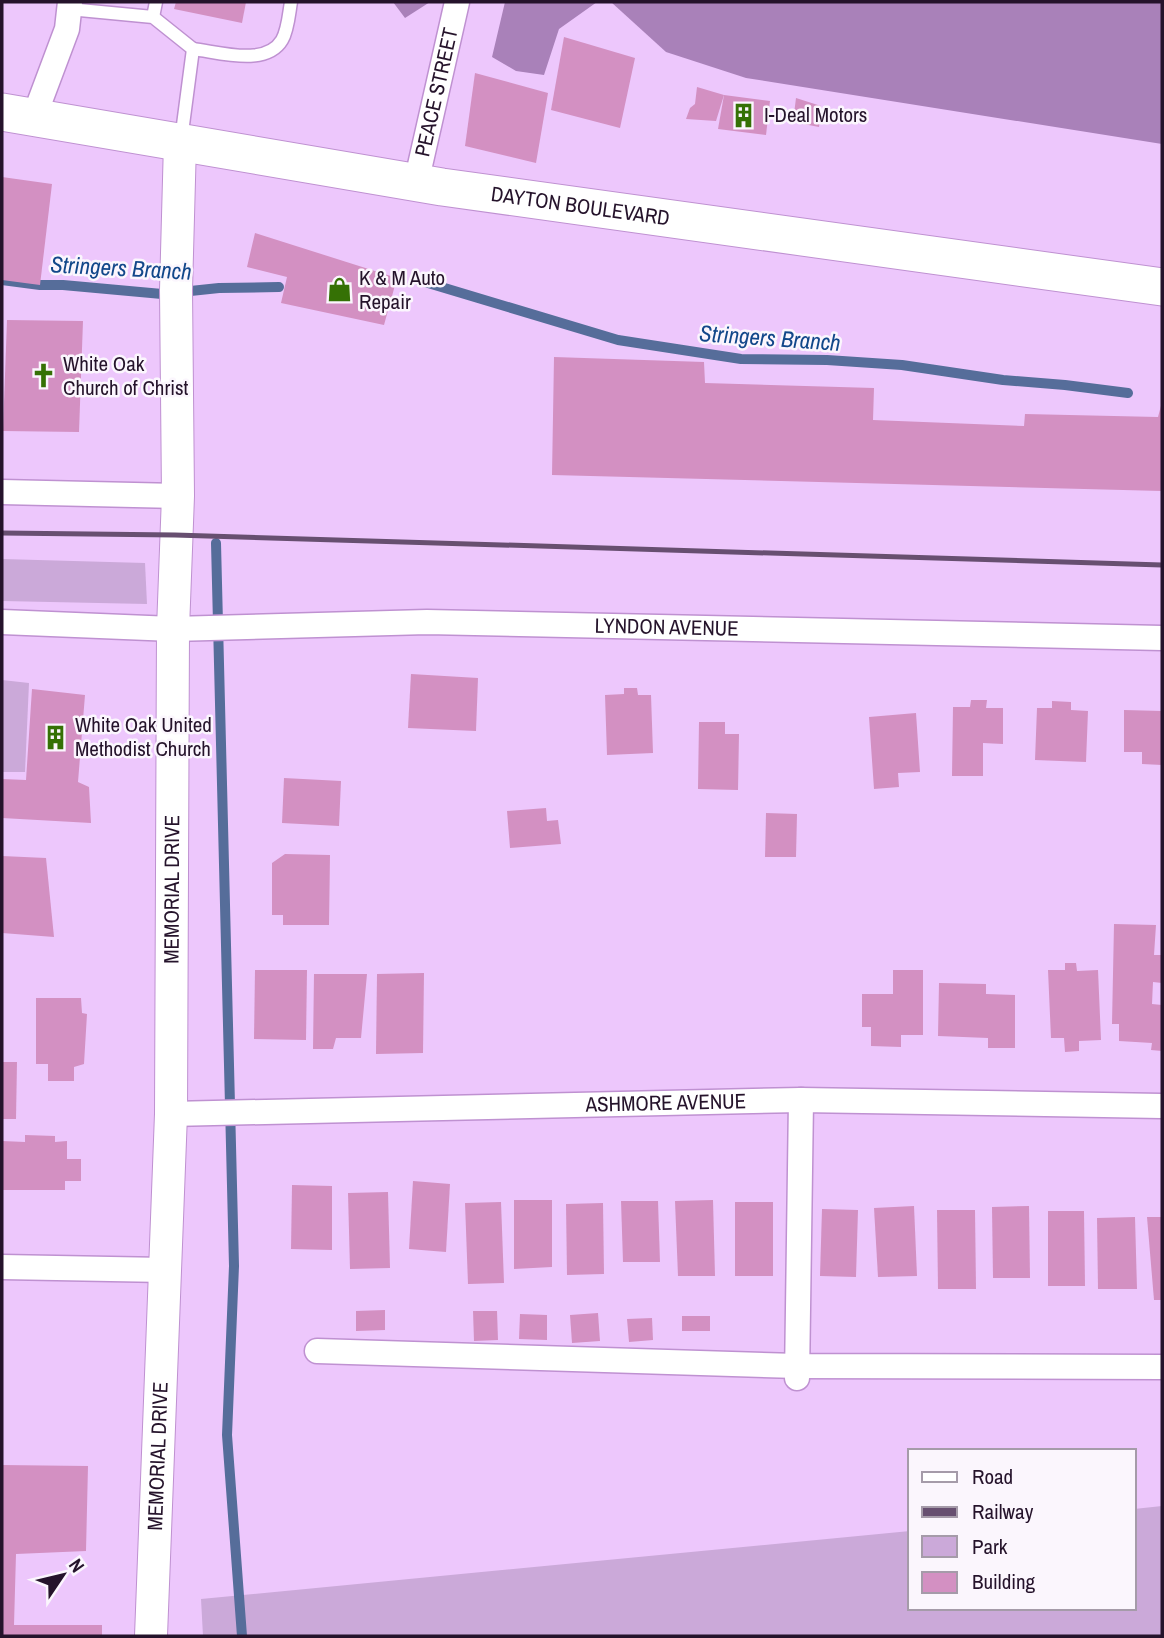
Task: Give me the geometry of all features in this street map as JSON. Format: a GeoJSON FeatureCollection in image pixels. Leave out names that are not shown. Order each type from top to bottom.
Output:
{"type":"FeatureCollection","features":[{"type":"Feature","properties":{"kind":"main road","name":"DAYTON BOULEVARD"},"geometry":{"type":"LineString","coordinates":[[18,114],[416,183],[1162,288]]}},
{"type":"Feature","properties":{"kind":"street","name":"PEACE STREET"},"geometry":{"type":"LineString","coordinates":[[416,183],[457,2]]}},
{"type":"Feature","properties":{"kind":"street"},"geometry":{"type":"LineString","coordinates":[[18,114],[66,29],[70,6]]}},
{"type":"Feature","properties":{"kind":"street","name":"MEMORIAL DRIVE"},"geometry":{"type":"LineString","coordinates":[[151,1636],[150,1603],[171,1114],[173,629],[178,496],[176,290],[180,144]]}},
{"type":"Feature","properties":{"kind":"street"},"geometry":{"type":"LineString","coordinates":[[2,492],[178,496]]}},
{"type":"Feature","properties":{"kind":"street","name":"LYNDON AVENUE"},"geometry":{"type":"LineString","coordinates":[[2,622],[173,629],[427,622],[1162,638]]}},
{"type":"Feature","properties":{"kind":"street"},"geometry":{"type":"LineString","coordinates":[[797,1372],[801,1100]]}},
{"type":"Feature","properties":{"kind":"street","name":"ASHMORE AVENUE"},"geometry":{"type":"LineString","coordinates":[[171,1114],[801,1100],[1162,1106]]}},
{"type":"Feature","properties":{"kind":"street"},"geometry":{"type":"LineString","coordinates":[[2,1267],[165,1269]]}},
{"type":"Feature","properties":{"kind":"street"},"geometry":{"type":"LineString","coordinates":[[317,1351],[797,1372],[1162,1367]]}},
{"type":"Feature","properties":{"kind":"lane"},"geometry":{"type":"LineString","coordinates":[[153,17],[156,2]]}},
{"type":"Feature","properties":{"kind":"lane"},"geometry":{"type":"LineString","coordinates":[[70,6],[153,17],[193,49],[257,56],[273,50],[284,37],[291,2]]}},
{"type":"Feature","properties":{"kind":"lane"},"geometry":{"type":"LineString","coordinates":[[180,144],[193,49]]}},
{"type":"Feature","properties":{"kind":"green space"},"geometry":{"type":"Polygon","coordinates":[[[2,559],[145,563],[147,604],[2,601],[2,559]]]}},
{"type":"Feature","properties":{"kind":"green space"},"geometry":{"type":"Polygon","coordinates":[[[2,680],[29,683],[25,772],[2,772],[2,680]]]}},
{"type":"Feature","properties":{"kind":"green space"},"geometry":{"type":"Polygon","coordinates":[[[1162,1506],[1162,1636],[203,1636],[201,1599],[908,1531],[908,1610],[1136,1610],[1136,1509],[1162,1506]]]}},
{"type":"Feature","properties":{"kind":"shaded area"},"geometry":{"type":"Polygon","coordinates":[[[393,2],[430,2],[405,18],[393,2]]]}},
{"type":"Feature","properties":{"kind":"shaded area"},"geometry":{"type":"Polygon","coordinates":[[[505,2],[597,2],[559,29],[544,75],[516,71],[492,57],[505,2]]]}},
{"type":"Feature","properties":{"kind":"shaded area"},"geometry":{"type":"Polygon","coordinates":[[[611,2],[1162,2],[1162,144],[746,78],[666,52],[611,2]]]}},
{"type":"Feature","properties":{"kind":"building"},"geometry":{"type":"Polygon","coordinates":[[[176,2],[246,2],[242,23],[174,9],[176,2]]]}},
{"type":"Feature","properties":{"kind":"building"},"geometry":{"type":"Polygon","coordinates":[[[564,37],[635,58],[620,128],[551,110],[564,37]]]}},
{"type":"Feature","properties":{"kind":"building"},"geometry":{"type":"Polygon","coordinates":[[[475,73],[548,93],[536,163],[465,146],[475,73]]]}},
{"type":"Feature","properties":{"kind":"building","name":"I-Deal Motors"},"geometry":{"type":"Polygon","coordinates":[[[697,87],[724,95],[716,121],[686,119],[690,108],[695,104],[697,87]]]}},
{"type":"Feature","properties":{"kind":"building","name":"I-Deal Motors"},"geometry":{"type":"Polygon","coordinates":[[[724,95],[770,101],[766,135],[718,129],[724,95]]]}},
{"type":"Feature","properties":{"kind":"building"},"geometry":{"type":"Polygon","coordinates":[[[796,98],[821,106],[819,127],[793,122],[796,98]]]}},
{"type":"Feature","properties":{"kind":"building"},"geometry":{"type":"Polygon","coordinates":[[[2,177],[52,184],[40,285],[2,280],[2,177]]]}},
{"type":"Feature","properties":{"kind":"building","name":"K & M Auto Repair"},"geometry":{"type":"Polygon","coordinates":[[[255,233],[397,278],[384,325],[281,303],[287,277],[247,267],[255,233]]]}},
{"type":"Feature","properties":{"kind":"building","name":"White Oak Church of Christ"},"geometry":{"type":"Polygon","coordinates":[[[7,320],[83,321],[79,432],[3,431],[7,320]]]}},
{"type":"Feature","properties":{"kind":"building"},"geometry":{"type":"Polygon","coordinates":[[[554,357],[704,362],[705,383],[874,388],[873,420],[1024,426],[1025,414],[1158,417],[1162,402],[1162,491],[552,475],[554,357]]]}},
{"type":"Feature","properties":{"kind":"building"},"geometry":{"type":"Polygon","coordinates":[[[411,674],[478,678],[476,731],[408,728],[411,674]]]}},
{"type":"Feature","properties":{"kind":"building"},"geometry":{"type":"Polygon","coordinates":[[[624,688],[637,688],[638,695],[651,695],[653,753],[607,755],[605,695],[624,694],[624,688]]]}},
{"type":"Feature","properties":{"kind":"building","name":"White Oak United Methodist Church"},"geometry":{"type":"Polygon","coordinates":[[[32,689],[85,695],[78,782],[89,787],[91,823],[2,818],[2,779],[26,780],[32,689]]]}},
{"type":"Feature","properties":{"kind":"building"},"geometry":{"type":"Polygon","coordinates":[[[971,700],[987,700],[986,708],[1003,708],[1003,744],[983,743],[983,776],[952,776],[953,707],[970,707],[971,700]]]}},
{"type":"Feature","properties":{"kind":"building"},"geometry":{"type":"Polygon","coordinates":[[[1052,701],[1071,702],[1071,710],[1088,711],[1086,762],[1035,760],[1037,708],[1052,708],[1052,701]]]}},
{"type":"Feature","properties":{"kind":"building"},"geometry":{"type":"Polygon","coordinates":[[[1124,710],[1162,711],[1162,765],[1142,764],[1142,752],[1124,752],[1124,710]]]}},
{"type":"Feature","properties":{"kind":"building"},"geometry":{"type":"Polygon","coordinates":[[[916,713],[920,772],[898,773],[899,787],[874,789],[869,717],[916,713]]]}},
{"type":"Feature","properties":{"kind":"building"},"geometry":{"type":"Polygon","coordinates":[[[699,722],[725,722],[725,734],[739,734],[738,790],[698,789],[699,722]]]}},
{"type":"Feature","properties":{"kind":"building"},"geometry":{"type":"Polygon","coordinates":[[[284,778],[341,781],[339,826],[282,823],[284,778]]]}},
{"type":"Feature","properties":{"kind":"building"},"geometry":{"type":"Polygon","coordinates":[[[546,808],[547,821],[558,820],[561,844],[510,848],[507,811],[546,808]]]}},
{"type":"Feature","properties":{"kind":"building"},"geometry":{"type":"Polygon","coordinates":[[[766,813],[797,814],[796,857],[765,857],[766,813]]]}},
{"type":"Feature","properties":{"kind":"building"},"geometry":{"type":"Polygon","coordinates":[[[285,854],[330,855],[329,925],[283,925],[283,915],[272,915],[272,863],[285,854]]]}},
{"type":"Feature","properties":{"kind":"building"},"geometry":{"type":"Polygon","coordinates":[[[2,856],[46,858],[54,937],[2,933],[2,856]]]}},
{"type":"Feature","properties":{"kind":"building"},"geometry":{"type":"Polygon","coordinates":[[[1114,924],[1156,925],[1154,955],[1162,955],[1162,983],[1153,982],[1152,1004],[1162,1005],[1162,1051],[1151,1050],[1152,1043],[1119,1041],[1119,1024],[1112,1024],[1114,924]]]}},
{"type":"Feature","properties":{"kind":"building"},"geometry":{"type":"Polygon","coordinates":[[[1065,963],[1076,963],[1077,971],[1098,970],[1101,1040],[1079,1041],[1079,1051],[1065,1052],[1064,1038],[1051,1038],[1048,970],[1065,970],[1065,963]]]}},
{"type":"Feature","properties":{"kind":"building"},"geometry":{"type":"Polygon","coordinates":[[[255,970],[307,970],[306,1040],[254,1039],[255,970]]]}},
{"type":"Feature","properties":{"kind":"building"},"geometry":{"type":"Polygon","coordinates":[[[893,970],[923,970],[923,1035],[901,1035],[901,1047],[871,1046],[871,1027],[862,1027],[862,994],[893,994],[893,970]]]}},
{"type":"Feature","properties":{"kind":"building"},"geometry":{"type":"Polygon","coordinates":[[[424,973],[423,1053],[376,1054],[377,974],[424,973]]]}},
{"type":"Feature","properties":{"kind":"building"},"geometry":{"type":"Polygon","coordinates":[[[314,974],[367,974],[361,1038],[336,1038],[333,1049],[313,1049],[314,974]]]}},
{"type":"Feature","properties":{"kind":"building"},"geometry":{"type":"Polygon","coordinates":[[[939,983],[986,984],[986,994],[1015,995],[1015,1048],[988,1048],[988,1038],[938,1036],[939,983]]]}},
{"type":"Feature","properties":{"kind":"building"},"geometry":{"type":"Polygon","coordinates":[[[36,998],[81,998],[82,1013],[87,1014],[84,1064],[74,1067],[74,1081],[48,1081],[48,1064],[36,1064],[36,998]]]}},
{"type":"Feature","properties":{"kind":"building"},"geometry":{"type":"Polygon","coordinates":[[[2,1062],[17,1062],[16,1119],[2,1119],[2,1062]]]}},
{"type":"Feature","properties":{"kind":"building"},"geometry":{"type":"Polygon","coordinates":[[[25,1135],[55,1136],[55,1142],[67,1141],[67,1159],[81,1159],[81,1181],[65,1181],[65,1190],[2,1190],[2,1141],[25,1142],[25,1135]]]}},
{"type":"Feature","properties":{"kind":"building"},"geometry":{"type":"Polygon","coordinates":[[[413,1181],[450,1184],[446,1252],[409,1249],[413,1181]]]}},
{"type":"Feature","properties":{"kind":"building"},"geometry":{"type":"Polygon","coordinates":[[[292,1185],[332,1186],[332,1250],[291,1249],[292,1185]]]}},
{"type":"Feature","properties":{"kind":"building"},"geometry":{"type":"Polygon","coordinates":[[[388,1192],[390,1268],[350,1269],[348,1193],[388,1192]]]}},
{"type":"Feature","properties":{"kind":"building"},"geometry":{"type":"Polygon","coordinates":[[[514,1200],[552,1200],[552,1267],[514,1269],[514,1200]]]}},
{"type":"Feature","properties":{"kind":"building"},"geometry":{"type":"Polygon","coordinates":[[[713,1200],[715,1276],[678,1276],[675,1201],[713,1200]]]}},
{"type":"Feature","properties":{"kind":"building"},"geometry":{"type":"Polygon","coordinates":[[[621,1201],[658,1201],[660,1262],[623,1262],[621,1201]]]}},
{"type":"Feature","properties":{"kind":"building"},"geometry":{"type":"Polygon","coordinates":[[[501,1202],[504,1283],[468,1284],[465,1203],[501,1202]]]}},
{"type":"Feature","properties":{"kind":"building"},"geometry":{"type":"Polygon","coordinates":[[[735,1202],[773,1202],[773,1276],[735,1276],[735,1202]]]}},
{"type":"Feature","properties":{"kind":"building"},"geometry":{"type":"Polygon","coordinates":[[[603,1203],[604,1274],[567,1275],[566,1204],[603,1203]]]}},
{"type":"Feature","properties":{"kind":"building"},"geometry":{"type":"Polygon","coordinates":[[[914,1206],[917,1276],[878,1277],[874,1208],[914,1206]]]}},
{"type":"Feature","properties":{"kind":"building"},"geometry":{"type":"Polygon","coordinates":[[[1029,1206],[1030,1278],[993,1278],[992,1207],[1029,1206]]]}},
{"type":"Feature","properties":{"kind":"building"},"geometry":{"type":"Polygon","coordinates":[[[822,1209],[858,1210],[856,1277],[820,1276],[822,1209]]]}},
{"type":"Feature","properties":{"kind":"building"},"geometry":{"type":"Polygon","coordinates":[[[937,1210],[975,1210],[976,1289],[938,1289],[937,1210]]]}},
{"type":"Feature","properties":{"kind":"building"},"geometry":{"type":"Polygon","coordinates":[[[1048,1211],[1084,1211],[1085,1286],[1048,1286],[1048,1211]]]}},
{"type":"Feature","properties":{"kind":"building"},"geometry":{"type":"Polygon","coordinates":[[[1135,1217],[1137,1289],[1098,1289],[1097,1218],[1135,1217]]]}},
{"type":"Feature","properties":{"kind":"building"},"geometry":{"type":"Polygon","coordinates":[[[1147,1217],[1162,1217],[1162,1300],[1154,1300],[1147,1217]]]}},
{"type":"Feature","properties":{"kind":"building"},"geometry":{"type":"Polygon","coordinates":[[[385,1310],[385,1330],[356,1331],[356,1311],[385,1310]]]}},
{"type":"Feature","properties":{"kind":"building"},"geometry":{"type":"Polygon","coordinates":[[[473,1311],[497,1311],[498,1340],[474,1341],[473,1311]]]}},
{"type":"Feature","properties":{"kind":"building"},"geometry":{"type":"Polygon","coordinates":[[[598,1313],[600,1341],[572,1343],[570,1315],[598,1313]]]}},
{"type":"Feature","properties":{"kind":"building"},"geometry":{"type":"Polygon","coordinates":[[[520,1314],[547,1315],[547,1340],[519,1339],[520,1314]]]}},
{"type":"Feature","properties":{"kind":"building"},"geometry":{"type":"Polygon","coordinates":[[[682,1316],[710,1316],[710,1331],[682,1331],[682,1316]]]}},
{"type":"Feature","properties":{"kind":"building"},"geometry":{"type":"Polygon","coordinates":[[[652,1318],[653,1340],[629,1342],[627,1319],[652,1318]]]}},
{"type":"Feature","properties":{"kind":"building"},"geometry":{"type":"Polygon","coordinates":[[[2,1465],[88,1466],[86,1551],[16,1554],[14,1625],[102,1625],[102,1636],[2,1636],[2,1465]]]}},
{"type":"Feature","properties":{"kind":"waterway","name":"Stringers Branch"},"geometry":{"type":"LineString","coordinates":[[2,280],[162,294],[219,288],[279,287]]}},
{"type":"Feature","properties":{"kind":"waterway","name":"Stringers Branch"},"geometry":{"type":"LineString","coordinates":[[418,280],[618,340],[741,359],[827,360],[902,365],[1003,380],[1128,393]]}},
{"type":"Feature","properties":{"kind":"waterway"},"geometry":{"type":"LineString","coordinates":[[216,543],[234,1266],[227,1435],[242,1636]]}},
{"type":"Feature","properties":{"kind":"railway"},"geometry":{"type":"LineString","coordinates":[[2,533],[175,535],[1162,565]]}},
{"type":"Feature","properties":{"kind":"place","name":"I-Deal Motors"},"geometry":{"type":"Point","coordinates":[744,115]}},
{"type":"Feature","properties":{"kind":"place","name":"K & M Auto Repair"},"geometry":{"type":"Point","coordinates":[339,290]}},
{"type":"Feature","properties":{"kind":"place","name":"White Oak Church of Christ"},"geometry":{"type":"Point","coordinates":[43,376]}},
{"type":"Feature","properties":{"kind":"place","name":"White Oak United Methodist Church"},"geometry":{"type":"Point","coordinates":[55,737]}}]}
